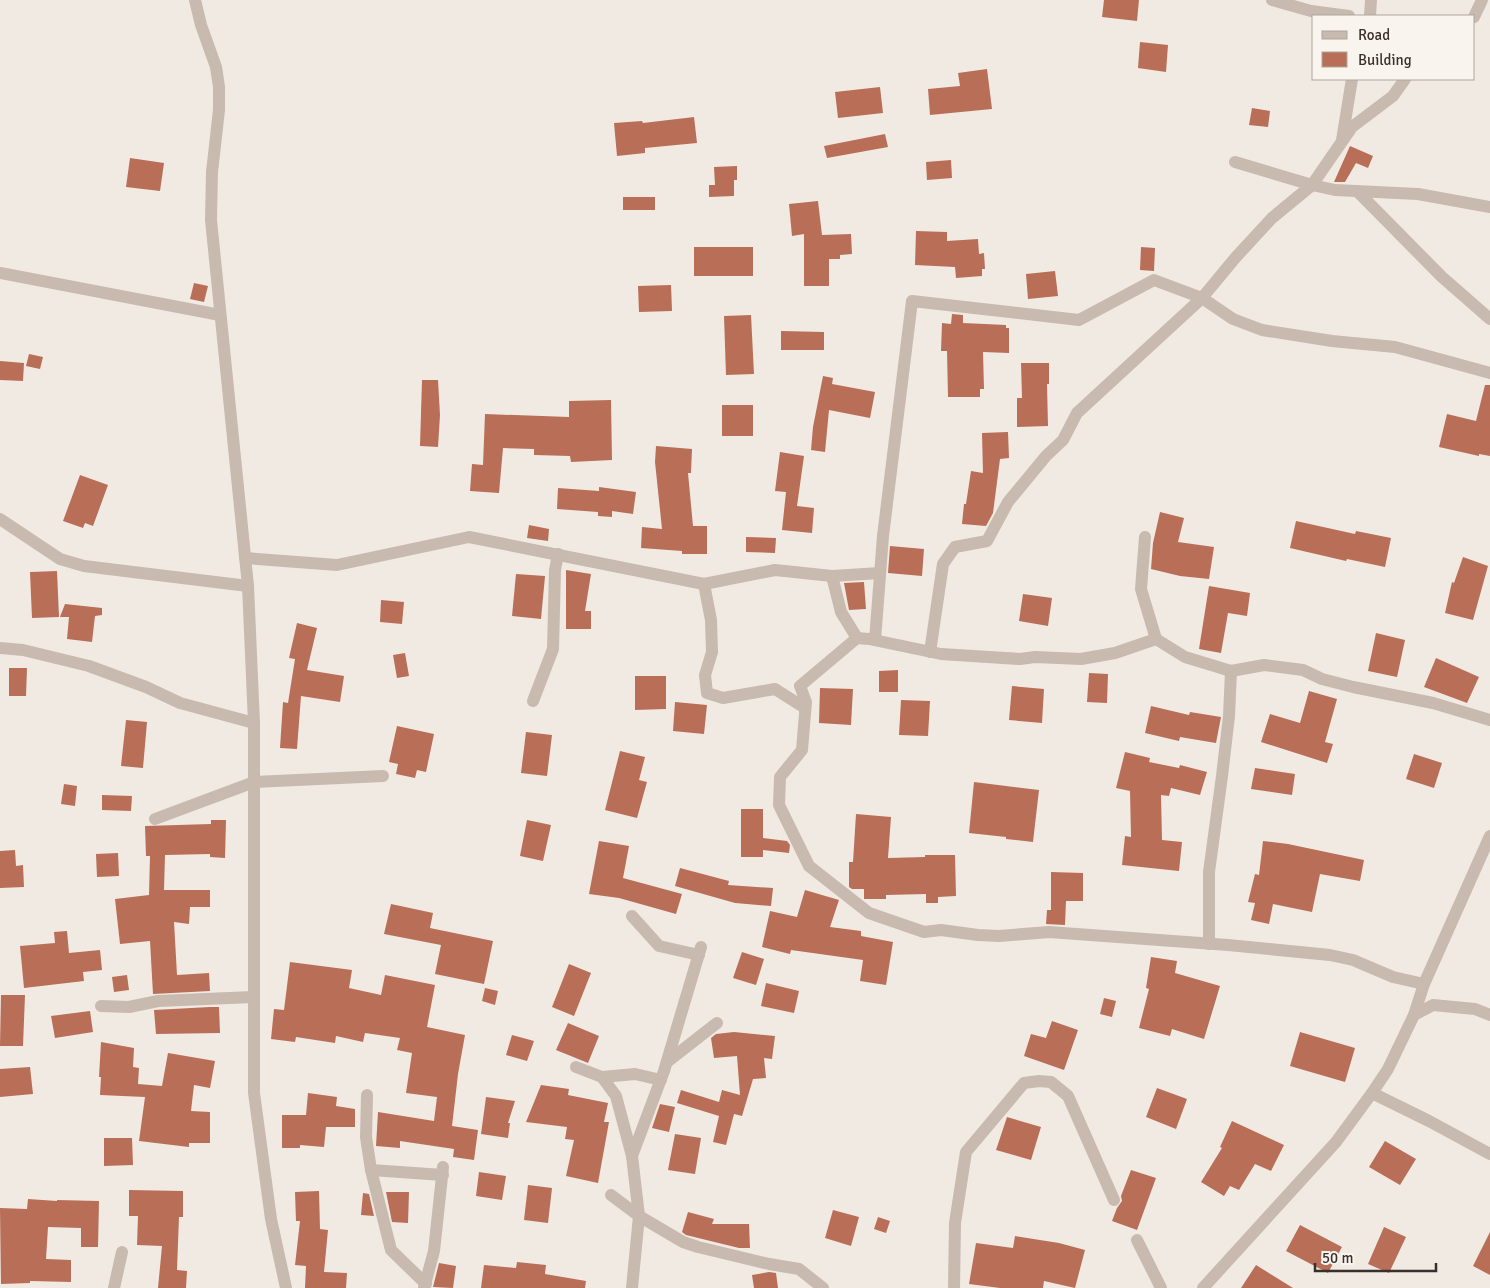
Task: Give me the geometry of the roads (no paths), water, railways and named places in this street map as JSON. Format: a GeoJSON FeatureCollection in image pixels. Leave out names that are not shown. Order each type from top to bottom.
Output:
{"type":"FeatureCollection","features":[{"type":"Feature","properties":{"kind":"street"},"geometry":{"type":"LineString","coordinates":[[195,0],[201,25],[216,67],[219,87],[219,110],[212,172],[211,220],[248,586],[254,723],[252,997],[255,1102],[271,1219],[286,1288]]}},
{"type":"Feature","properties":{"kind":"street"},"geometry":{"type":"LineString","coordinates":[[1272,0],[1310,11],[1341,15]]}},
{"type":"Feature","properties":{"kind":"street"},"geometry":{"type":"LineString","coordinates":[[1370,15],[1371,0]]}},
{"type":"Feature","properties":{"kind":"street"},"geometry":{"type":"LineString","coordinates":[[1475,15],[1482,0]]}},
{"type":"Feature","properties":{"kind":"street"},"geometry":{"type":"LineString","coordinates":[[1341,142],[1352,80]]}},
{"type":"Feature","properties":{"kind":"street"},"geometry":{"type":"LineString","coordinates":[[930,652],[943,564],[955,546],[987,541],[1008,502],[1046,456],[1063,440],[1077,412],[1202,298],[1272,218],[1312,185],[1352,127],[1393,96],[1404,80]]}},
{"type":"Feature","properties":{"kind":"street"},"geometry":{"type":"LineString","coordinates":[[1235,162],[1312,185],[1336,190],[1418,194],[1490,207]]}},
{"type":"Feature","properties":{"kind":"street"},"geometry":{"type":"LineString","coordinates":[[1357,191],[1442,277],[1490,319]]}},
{"type":"Feature","properties":{"kind":"street"},"geometry":{"type":"LineString","coordinates":[[0,273],[220,315]]}},
{"type":"Feature","properties":{"kind":"street"},"geometry":{"type":"LineString","coordinates":[[875,640],[884,526],[912,302],[1079,320],[1154,280],[1202,298],[1234,319],[1262,330],[1332,342],[1395,347],[1490,374]]}},
{"type":"Feature","properties":{"kind":"street"},"geometry":{"type":"LineString","coordinates":[[0,519],[60,559],[84,566],[248,586]]}},
{"type":"Feature","properties":{"kind":"street"},"geometry":{"type":"LineString","coordinates":[[245,558],[337,565],[469,537],[704,584],[775,570],[832,576],[880,573]]}},
{"type":"Feature","properties":{"kind":"street"},"geometry":{"type":"LineString","coordinates":[[1145,537],[1141,589],[1156,639],[1185,658],[1231,671],[1264,665],[1303,670],[1322,679],[1433,704],[1490,720]]}},
{"type":"Feature","properties":{"kind":"street"},"geometry":{"type":"LineString","coordinates":[[533,701],[552,649],[555,570],[558,554]]}},
{"type":"Feature","properties":{"kind":"street"},"geometry":{"type":"LineString","coordinates":[[832,576],[840,612],[857,638]]}},
{"type":"Feature","properties":{"kind":"street"},"geometry":{"type":"LineString","coordinates":[[704,584],[711,620],[712,652],[705,675],[707,693],[723,698],[775,689],[806,708]]}},
{"type":"Feature","properties":{"kind":"street"},"geometry":{"type":"LineString","coordinates":[[1156,639],[1115,653],[1081,659],[1035,656],[1020,659],[930,652],[857,638],[800,686],[806,702],[802,750],[780,777],[780,804],[809,866],[870,913],[924,932],[941,930],[999,936],[1049,932],[1330,955],[1353,960],[1392,977],[1424,984]]}},
{"type":"Feature","properties":{"kind":"street"},"geometry":{"type":"LineString","coordinates":[[0,648],[23,650],[89,666],[146,687],[180,703],[254,723]]}},
{"type":"Feature","properties":{"kind":"street"},"geometry":{"type":"LineString","coordinates":[[1209,944],[1208,872],[1229,716],[1231,671]]}},
{"type":"Feature","properties":{"kind":"street"},"geometry":{"type":"LineString","coordinates":[[155,819],[254,782],[383,776]]}},
{"type":"Feature","properties":{"kind":"street"},"geometry":{"type":"LineString","coordinates":[[1203,1288],[1336,1142],[1388,1069],[1414,1015],[1424,984],[1490,836]]}},
{"type":"Feature","properties":{"kind":"street"},"geometry":{"type":"LineString","coordinates":[[632,916],[659,946],[700,951],[667,1062],[632,1156]]}},
{"type":"Feature","properties":{"kind":"street"},"geometry":{"type":"LineString","coordinates":[[101,1006],[129,1007],[158,1002],[252,997]]}},
{"type":"Feature","properties":{"kind":"street"},"geometry":{"type":"LineString","coordinates":[[1414,1015],[1433,1005],[1475,1009],[1490,1014]]}},
{"type":"Feature","properties":{"kind":"street"},"geometry":{"type":"LineString","coordinates":[[667,1062],[717,1023]]}},
{"type":"Feature","properties":{"kind":"street"},"geometry":{"type":"LineString","coordinates":[[576,1067],[602,1077],[635,1074],[661,1080]]}},
{"type":"Feature","properties":{"kind":"street"},"geometry":{"type":"LineString","coordinates":[[602,1077],[616,1096],[632,1156],[638,1216],[632,1288]]}},
{"type":"Feature","properties":{"kind":"street"},"geometry":{"type":"LineString","coordinates":[[954,1288],[955,1223],[966,1152],[1024,1083],[1051,1082],[1068,1096],[1114,1200]]}},
{"type":"Feature","properties":{"kind":"street"},"geometry":{"type":"LineString","coordinates":[[1372,1093],[1490,1154]]}},
{"type":"Feature","properties":{"kind":"street"},"geometry":{"type":"LineString","coordinates":[[367,1095],[366,1137],[371,1170],[391,1250],[425,1286]]}},
{"type":"Feature","properties":{"kind":"street"},"geometry":{"type":"LineString","coordinates":[[371,1170],[443,1171],[434,1251],[425,1286]]}},
{"type":"Feature","properties":{"kind":"street"},"geometry":{"type":"LineString","coordinates":[[611,1195],[638,1216],[684,1242],[769,1264],[799,1269],[823,1288]]}},
{"type":"Feature","properties":{"kind":"street"},"geometry":{"type":"LineString","coordinates":[[1137,1240],[1161,1288]]}},
{"type":"Feature","properties":{"kind":"street"},"geometry":{"type":"LineString","coordinates":[[114,1288],[122,1252]]}}]}
